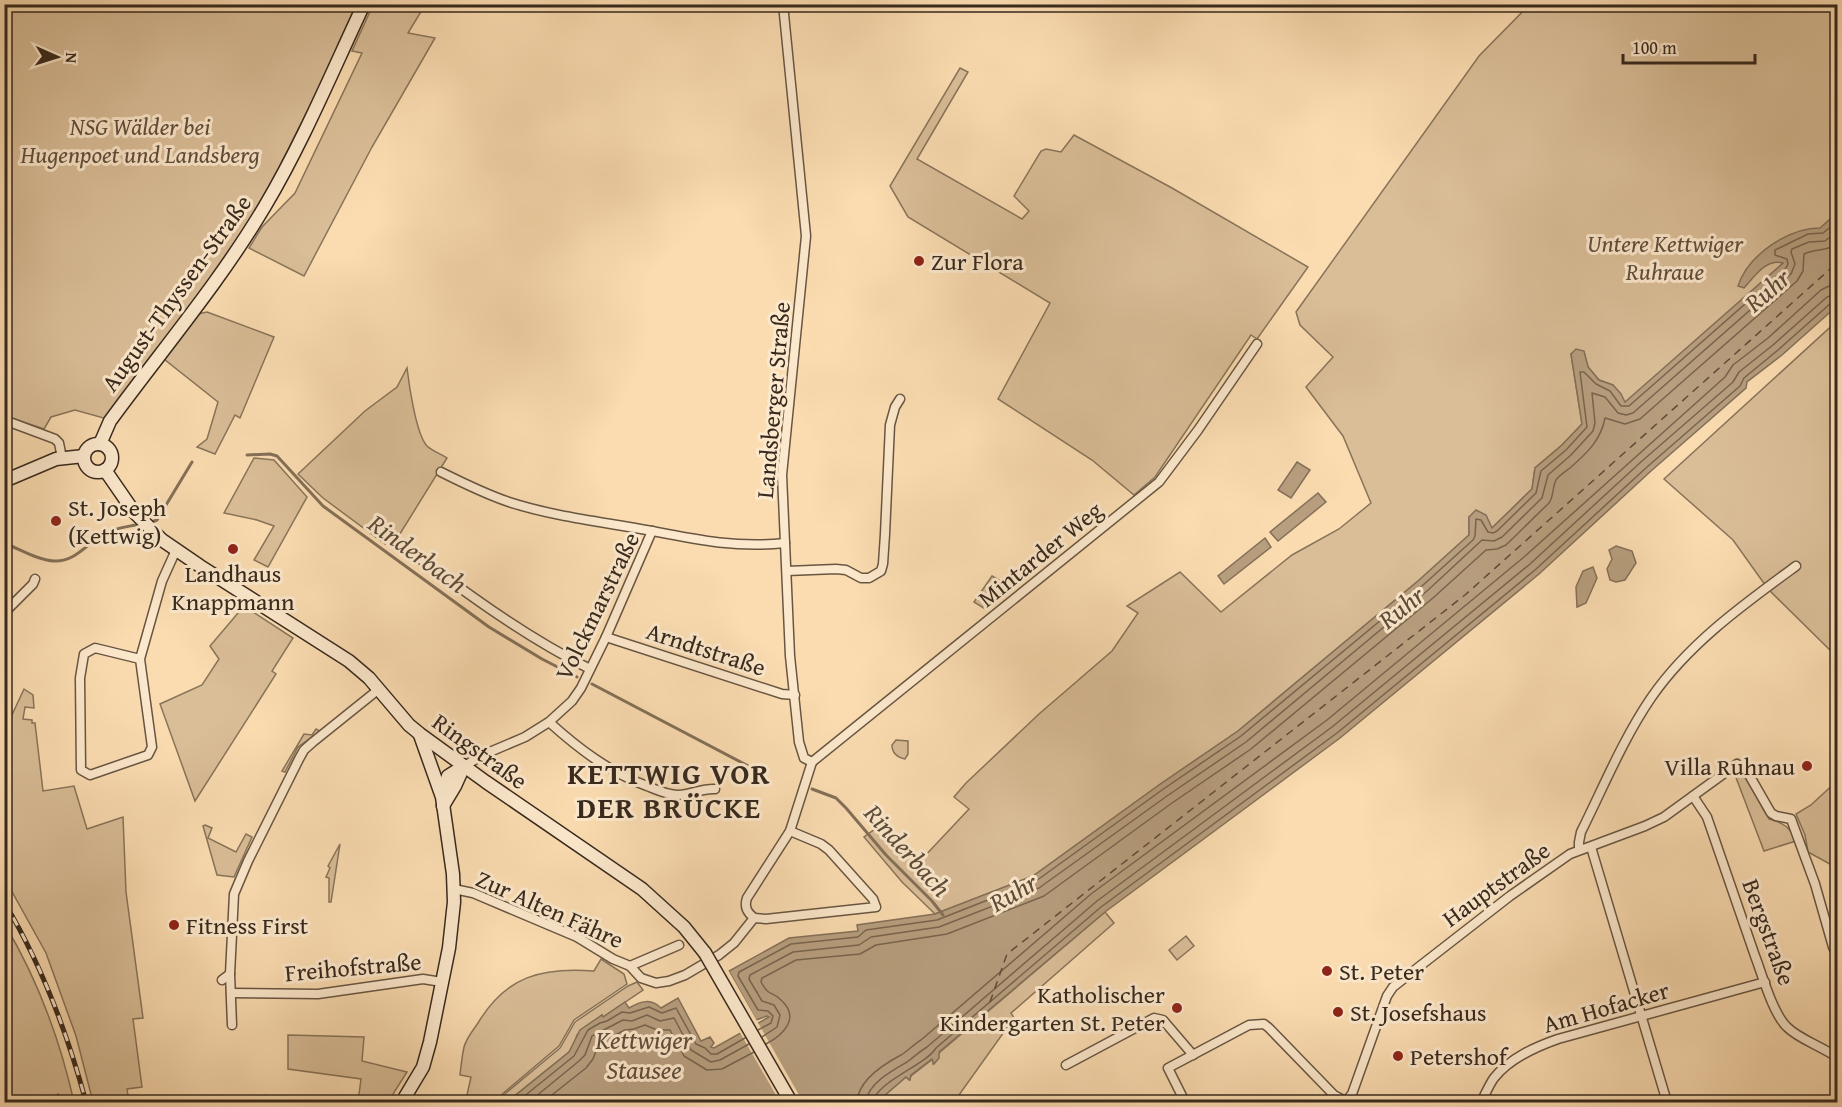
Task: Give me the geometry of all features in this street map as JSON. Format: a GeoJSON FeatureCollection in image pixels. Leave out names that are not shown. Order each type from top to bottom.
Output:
{"type":"FeatureCollection","features":[{"type":"Feature","properties":{"kind":"main road","name":"August-Thyssen-Straße"},"geometry":{"type":"LineString","coordinates":[[100,444],[110,421],[241,245],[266,205],[299,142],[364,4]]}},
{"type":"Feature","properties":{"kind":"main road"},"geometry":{"type":"LineString","coordinates":[[94,444],[100,444],[107,447],[112,455],[111,464],[105,470],[96,472],[90,470],[84,463],[84,456],[88,448],[94,444]]}},
{"type":"Feature","properties":{"kind":"main road"},"geometry":{"type":"LineString","coordinates":[[4,481],[39,465],[62,458],[84,456]]}},
{"type":"Feature","properties":{"kind":"main road","name":"Ringstraße"},"geometry":{"type":"LineString","coordinates":[[105,470],[144,524],[177,550],[333,650],[360,670],[409,725],[420,734],[642,889],[684,927],[705,953],[791,1102]]}},
{"type":"Feature","properties":{"kind":"main road"},"geometry":{"type":"LineString","coordinates":[[402,1102],[423,1067],[451,932],[454,889],[442,801],[420,734]]}},
{"type":"Feature","properties":{"kind":"main road"},"geometry":{"type":"LineString","coordinates":[[442,801],[455,786],[464,766]]}},
{"type":"Feature","properties":{"kind":"street","name":"Landsberger Straße"},"geometry":{"type":"LineString","coordinates":[[783,4],[806,236],[782,475],[784,543],[790,618],[790,656],[798,742],[804,758],[812,762]]}},
{"type":"Feature","properties":{"kind":"street","name":"Mintarder Weg"},"geometry":{"type":"LineString","coordinates":[[812,762],[1159,482],[1257,345]]}},
{"type":"Feature","properties":{"kind":"street"},"geometry":{"type":"LineString","coordinates":[[787,572],[836,569],[846,570],[861,578],[869,578],[881,571],[890,425],[900,399]]}},
{"type":"Feature","properties":{"kind":"street"},"geometry":{"type":"LineString","coordinates":[[4,420],[56,439],[62,458]]}},
{"type":"Feature","properties":{"kind":"street"},"geometry":{"type":"LineString","coordinates":[[441,472],[472,488],[530,508],[652,531]]}},
{"type":"Feature","properties":{"kind":"street","name":"Volckmarstraße"},"geometry":{"type":"LineString","coordinates":[[464,766],[485,754],[525,737],[549,722],[572,701],[606,637],[652,531],[721,544],[747,546],[784,543]]}},
{"type":"Feature","properties":{"kind":"street"},"geometry":{"type":"LineString","coordinates":[[392,538],[471,597],[588,673]]}},
{"type":"Feature","properties":{"kind":"street"},"geometry":{"type":"LineString","coordinates":[[140,659],[95,648],[84,654],[80,678],[81,770],[90,775],[148,755],[152,747],[140,659],[162,581],[177,550]]}},
{"type":"Feature","properties":{"kind":"street"},"geometry":{"type":"LineString","coordinates":[[1580,849],[1578,842],[1586,821],[1641,716],[1662,684],[1710,633],[1796,566]]}},
{"type":"Feature","properties":{"kind":"street"},"geometry":{"type":"LineString","coordinates":[[4,613],[33,584],[35,579]]}},
{"type":"Feature","properties":{"kind":"street","name":"Arndtstraße"},"geometry":{"type":"LineString","coordinates":[[606,637],[782,694],[795,695]]}},
{"type":"Feature","properties":{"kind":"street"},"geometry":{"type":"LineString","coordinates":[[232,1025],[230,974],[234,894],[248,861],[304,750],[379,689]]}},
{"type":"Feature","properties":{"kind":"street"},"geometry":{"type":"LineString","coordinates":[[549,722],[600,764],[637,782],[669,794],[679,795],[708,788],[715,789]]}},
{"type":"Feature","properties":{"kind":"street"},"geometry":{"type":"LineString","coordinates":[[790,831],[821,844],[829,850],[873,899],[876,907],[766,919],[754,918],[747,913],[745,902],[747,898],[790,831],[812,762]]}},
{"type":"Feature","properties":{"kind":"street","name":"Hauptstraße"},"geometry":{"type":"LineString","coordinates":[[1346,1102],[1352,1094],[1384,1003],[1393,987],[1510,896],[1570,854],[1664,817],[1737,764],[1748,773],[1771,813],[1791,819],[1815,884],[1833,947],[1838,956]]}},
{"type":"Feature","properties":{"kind":"street","name":"Bergstraße"},"geometry":{"type":"LineString","coordinates":[[1693,796],[1707,817],[1765,982],[1785,1025],[1838,1058]]}},
{"type":"Feature","properties":{"kind":"street"},"geometry":{"type":"LineString","coordinates":[[1591,847],[1667,1102]]}},
{"type":"Feature","properties":{"kind":"street","name":"Zur Alten Fähre"},"geometry":{"type":"LineString","coordinates":[[454,889],[473,893],[577,937],[613,959],[630,966],[648,982],[669,981],[719,956],[734,943],[754,918]]}},
{"type":"Feature","properties":{"kind":"street","name":"Zur Alten Fähre"},"geometry":{"type":"LineString","coordinates":[[630,966],[679,945]]}},
{"type":"Feature","properties":{"kind":"street"},"geometry":{"type":"LineString","coordinates":[[222,980],[230,974]]}},
{"type":"Feature","properties":{"kind":"street","name":"Freihofstraße"},"geometry":{"type":"LineString","coordinates":[[231,993],[318,994],[423,980],[442,982]]}},
{"type":"Feature","properties":{"kind":"street","name":"Am Hofacker"},"geometry":{"type":"LineString","coordinates":[[1480,1102],[1494,1078],[1519,1057],[1538,1047],[1558,1039],[1765,982]]}},
{"type":"Feature","properties":{"kind":"street"},"geometry":{"type":"LineString","coordinates":[[1066,1065],[1154,1018],[1163,1020],[1193,1055]]}},
{"type":"Feature","properties":{"kind":"street"},"geometry":{"type":"LineString","coordinates":[[1185,1102],[1168,1068],[1249,1025],[1264,1024],[1280,1037],[1334,1095],[1346,1102]]}},
{"type":"Feature","properties":{"kind":"green space","name":"NSG Wälder bei Hugenpoet und Landsberg"},"geometry":{"type":"Polygon","coordinates":[[[4,5],[360,5],[262,202],[195,301],[107,419],[75,410],[51,417],[44,429],[5,416],[4,5]]]}},
{"type":"Feature","properties":{"kind":"green space"},"geometry":{"type":"Polygon","coordinates":[[[373,5],[425,5],[408,33],[435,38],[372,147],[304,276],[249,248],[262,227],[295,193],[362,53],[352,51],[373,5]]]}},
{"type":"Feature","properties":{"kind":"green space","name":"Untere Kettwiger Ruhraue"},"geometry":{"type":"Polygon","coordinates":[[[1529,5],[1837,5],[1837,261],[1624,403],[1613,385],[1599,380],[1588,367],[1584,352],[1571,354],[1582,424],[1535,468],[1532,489],[1491,529],[1469,517],[1469,535],[1418,581],[1238,731],[1033,876],[935,914],[902,882],[864,837],[882,824],[921,860],[969,809],[954,797],[966,783],[1039,714],[1112,651],[1138,613],[1127,606],[1180,572],[1221,612],[1292,555],[1339,529],[1371,503],[1343,436],[1306,387],[1333,357],[1300,325],[1296,312],[1479,56],[1529,5]]]}},
{"type":"Feature","properties":{"kind":"green space"},"geometry":{"type":"Polygon","coordinates":[[[960,68],[968,72],[917,159],[1022,219],[1029,211],[1014,196],[1041,151],[1046,149],[1061,152],[1074,135],[1172,188],[1308,267],[1257,339],[1251,335],[1155,477],[1134,495],[1092,460],[998,399],[1050,303],[908,217],[890,186],[960,68]]]}},
{"type":"Feature","properties":{"kind":"green space"},"geometry":{"type":"Polygon","coordinates":[[[207,312],[274,337],[240,418],[235,415],[215,454],[197,447],[207,439],[218,402],[164,359],[198,314],[207,312]]]}},
{"type":"Feature","properties":{"kind":"green space"},"geometry":{"type":"Polygon","coordinates":[[[1837,321],[1837,657],[1768,589],[1733,540],[1664,479],[1837,321]]]}},
{"type":"Feature","properties":{"kind":"green space"},"geometry":{"type":"Polygon","coordinates":[[[407,368],[414,409],[423,440],[429,448],[447,458],[398,537],[392,534],[385,544],[323,498],[298,474],[365,411],[397,387],[407,368]]]}},
{"type":"Feature","properties":{"kind":"green space"},"geometry":{"type":"Polygon","coordinates":[[[254,458],[274,460],[307,497],[268,567],[254,560],[274,526],[224,513],[254,458]]]}},
{"type":"Feature","properties":{"kind":"green space"},"geometry":{"type":"Polygon","coordinates":[[[992,576],[1002,582],[1005,581],[1012,590],[987,610],[974,602],[992,576]]]}},
{"type":"Feature","properties":{"kind":"green space"},"geometry":{"type":"Polygon","coordinates":[[[244,606],[293,638],[272,671],[276,674],[195,801],[160,704],[202,685],[219,659],[210,646],[244,606]]]}},
{"type":"Feature","properties":{"kind":"green space"},"geometry":{"type":"Polygon","coordinates":[[[24,689],[33,695],[34,708],[25,707],[23,719],[32,720],[32,723],[35,723],[43,791],[74,786],[87,829],[123,817],[126,892],[143,1018],[133,1019],[142,1087],[127,1089],[129,1102],[93,1102],[76,1036],[46,953],[5,879],[7,752],[9,749],[5,749],[5,730],[24,689]]]}},
{"type":"Feature","properties":{"kind":"green space"},"geometry":{"type":"Polygon","coordinates":[[[316,729],[320,731],[298,747],[285,772],[282,771],[304,734],[312,735],[316,729]]]}},
{"type":"Feature","properties":{"kind":"green space"},"geometry":{"type":"Polygon","coordinates":[[[896,740],[908,741],[908,754],[905,759],[897,756],[893,750],[892,745],[896,740]]]}},
{"type":"Feature","properties":{"kind":"green space"},"geometry":{"type":"Polygon","coordinates":[[[1735,775],[1745,777],[1769,819],[1786,826],[1796,841],[1764,851],[1735,775]]]}},
{"type":"Feature","properties":{"kind":"green space"},"geometry":{"type":"Polygon","coordinates":[[[1837,781],[1837,868],[1808,852],[1805,835],[1796,814],[1811,805],[1837,781]]]}},
{"type":"Feature","properties":{"kind":"green space"},"geometry":{"type":"Polygon","coordinates":[[[203,826],[212,828],[208,838],[236,852],[246,834],[252,837],[234,877],[217,875],[203,826]]]}},
{"type":"Feature","properties":{"kind":"green space"},"geometry":{"type":"Polygon","coordinates":[[[340,844],[331,902],[329,902],[329,878],[326,877],[330,868],[328,866],[340,844]]]}},
{"type":"Feature","properties":{"kind":"green space"},"geometry":{"type":"Polygon","coordinates":[[[1105,912],[1114,923],[1011,1013],[1014,1018],[954,1102],[877,1102],[906,1077],[909,1080],[933,1059],[933,1063],[939,1053],[1105,912]]]}},
{"type":"Feature","properties":{"kind":"green space"},"geometry":{"type":"Polygon","coordinates":[[[4,923],[27,965],[46,1010],[62,1056],[74,1102],[60,1102],[58,1094],[49,1102],[5,1102],[4,923]]]}},
{"type":"Feature","properties":{"kind":"green space"},"geometry":{"type":"Polygon","coordinates":[[[1186,936],[1194,946],[1177,960],[1169,950],[1186,936]]]}},
{"type":"Feature","properties":{"kind":"green space"},"geometry":{"type":"Polygon","coordinates":[[[601,959],[624,974],[627,984],[574,1020],[559,1046],[493,1102],[447,1102],[448,1100],[460,1100],[467,1095],[471,1077],[460,1075],[465,1044],[489,1007],[501,994],[513,985],[542,973],[594,971],[601,959]]]}},
{"type":"Feature","properties":{"kind":"green space"},"geometry":{"type":"Polygon","coordinates":[[[637,982],[643,990],[603,1017],[602,1015],[577,1035],[569,1052],[507,1102],[495,1102],[560,1048],[575,1022],[637,982]]]}},
{"type":"Feature","properties":{"kind":"green space"},"geometry":{"type":"Polygon","coordinates":[[[288,1035],[364,1037],[362,1061],[407,1072],[388,1102],[358,1102],[361,1079],[288,1069],[288,1035]]]}},
{"type":"Feature","properties":{"kind":"water"},"geometry":{"type":"Polygon","coordinates":[[[1837,213],[1837,306],[1782,355],[1747,382],[1746,388],[1539,574],[1340,738],[1105,912],[939,1052],[939,1058],[934,1064],[932,1059],[911,1075],[910,1080],[906,1077],[877,1102],[507,1102],[569,1052],[580,1030],[625,1002],[629,1008],[650,1002],[661,1008],[678,998],[701,1041],[710,1037],[714,1043],[711,1047],[714,1048],[769,1017],[756,1020],[729,971],[789,938],[858,931],[857,925],[935,914],[1033,876],[1238,731],[1418,581],[1469,535],[1469,517],[1476,510],[1486,515],[1492,528],[1532,489],[1535,468],[1582,424],[1571,354],[1576,349],[1584,351],[1588,367],[1599,380],[1613,385],[1625,402],[1783,263],[1771,263],[1756,274],[1744,288],[1738,286],[1743,275],[1760,254],[1783,238],[1808,229],[1820,228],[1837,213]]]}},
{"type":"Feature","properties":{"kind":"water"},"geometry":{"type":"Polygon","coordinates":[[[1297,462],[1310,470],[1291,498],[1278,490],[1297,462]]]}},
{"type":"Feature","properties":{"kind":"water"},"geometry":{"type":"Polygon","coordinates":[[[1318,493],[1326,502],[1278,541],[1270,532],[1318,493]]]}},
{"type":"Feature","properties":{"kind":"water"},"geometry":{"type":"Polygon","coordinates":[[[1265,538],[1271,547],[1224,584],[1218,576],[1265,538]]]}},
{"type":"Feature","properties":{"kind":"water"},"geometry":{"type":"Polygon","coordinates":[[[1616,546],[1632,551],[1636,563],[1625,580],[1616,582],[1610,580],[1607,569],[1612,559],[1609,550],[1616,546]]]}},
{"type":"Feature","properties":{"kind":"water"},"geometry":{"type":"Polygon","coordinates":[[[1593,567],[1597,578],[1586,603],[1577,607],[1576,587],[1583,571],[1593,567]]]}},
{"type":"Feature","properties":{"kind":"pier"},"geometry":{"type":"Polygon","coordinates":[[[727,968],[803,1102],[780,1102],[739,1031],[754,1022],[726,972],[727,968]]]}},
{"type":"Feature","properties":{"kind":"waterway","name":"Rinderbach"},"geometry":{"type":"LineString","coordinates":[[247,455],[277,456],[323,506],[489,627],[577,677]]}},
{"type":"Feature","properties":{"kind":"waterway","name":"Rinderbach"},"geometry":{"type":"LineString","coordinates":[[149,523],[157,520],[192,462]]}},
{"type":"Feature","properties":{"kind":"waterway","name":"Rinderbach"},"geometry":{"type":"LineString","coordinates":[[4,543],[41,559],[61,561],[75,556],[107,532],[140,524]]}},
{"type":"Feature","properties":{"kind":"waterway","name":"Rinderbach"},"geometry":{"type":"LineString","coordinates":[[592,684],[754,769]]}},
{"type":"Feature","properties":{"kind":"waterway","name":"Rinderbach"},"geometry":{"type":"LineString","coordinates":[[812,789],[836,798],[943,915]]}},
{"type":"Feature","properties":{"kind":"ferry route"},"geometry":{"type":"LineString","coordinates":[[990,1002],[1007,954],[1465,595],[1838,262]]}},
{"type":"Feature","properties":{"kind":"railway"},"geometry":{"type":"LineString","coordinates":[[4,902],[30,950],[52,999],[71,1050],[86,1102]]}},
{"type":"Feature","properties":{"kind":"place","name":"Zur Flora"},"geometry":{"type":"Point","coordinates":[919,261]}},
{"type":"Feature","properties":{"kind":"place","name":"St. Joseph (Kettwig)"},"geometry":{"type":"Point","coordinates":[56,521]}},
{"type":"Feature","properties":{"kind":"place","name":"Landhaus Knappmann"},"geometry":{"type":"Point","coordinates":[233,549]}},
{"type":"Feature","properties":{"kind":"place","name":"Villa Ruhnau"},"geometry":{"type":"Point","coordinates":[1807,766]}},
{"type":"Feature","properties":{"kind":"place","name":"Fitness First"},"geometry":{"type":"Point","coordinates":[174,925]}},
{"type":"Feature","properties":{"kind":"place","name":"St. Peter"},"geometry":{"type":"Point","coordinates":[1327,971]}},
{"type":"Feature","properties":{"kind":"place","name":"Katholischer Kindergarten St. Peter"},"geometry":{"type":"Point","coordinates":[1177,1008]}},
{"type":"Feature","properties":{"kind":"place","name":"St. Josefshaus"},"geometry":{"type":"Point","coordinates":[1338,1012]}},
{"type":"Feature","properties":{"kind":"place","name":"Petershof"},"geometry":{"type":"Point","coordinates":[1398,1056]}},
{"type":"Feature","properties":{"kind":"district","name":"KETTWIG VOR DER BRÜCKE"},"geometry":{"type":"Point","coordinates":[669,790]}},
{"type":"Feature","properties":{"kind":"water label","name":"Ruhr"},"geometry":{"type":"Point","coordinates":[1767,290]}},
{"type":"Feature","properties":{"kind":"water label","name":"Ruhr"},"geometry":{"type":"Point","coordinates":[1401,607]}},
{"type":"Feature","properties":{"kind":"water label","name":"Ruhr"},"geometry":{"type":"Point","coordinates":[1013,892]}},
{"type":"Feature","properties":{"kind":"water label","name":"Kettwiger Stausee"},"geometry":{"type":"Point","coordinates":[644,1054]}}]}
